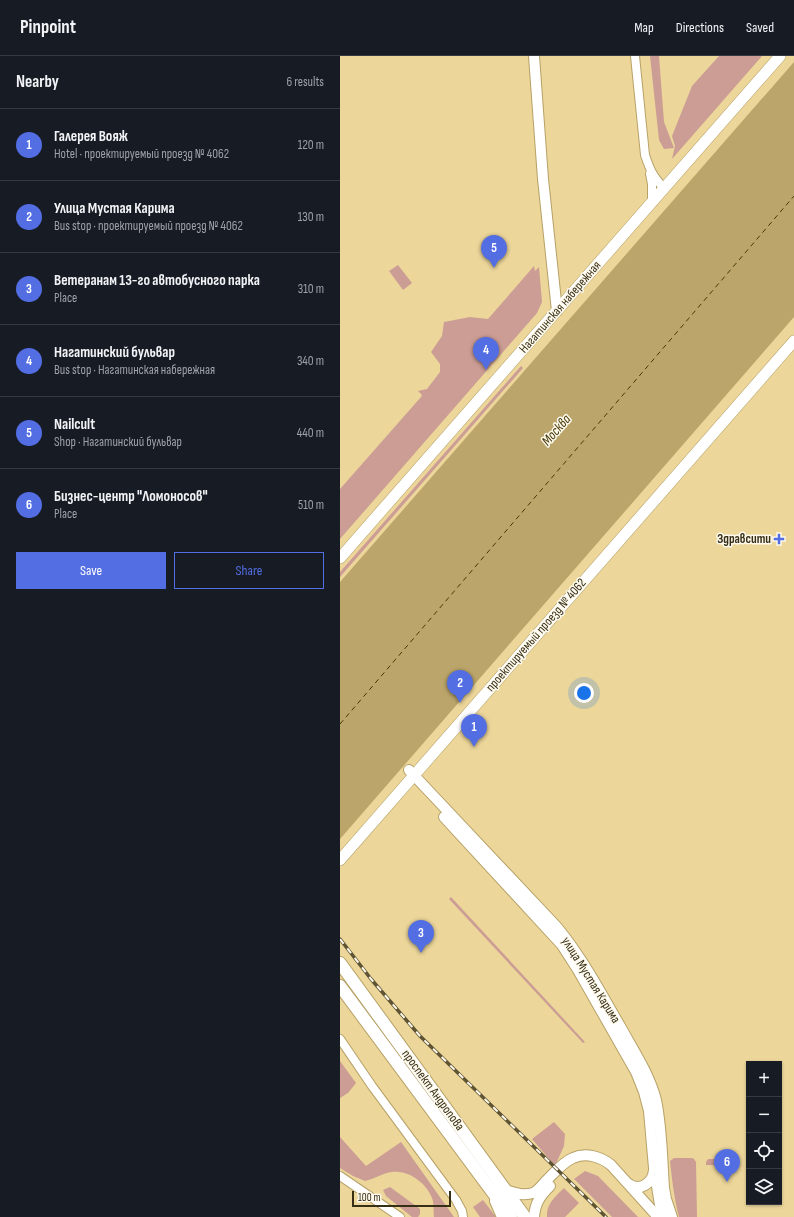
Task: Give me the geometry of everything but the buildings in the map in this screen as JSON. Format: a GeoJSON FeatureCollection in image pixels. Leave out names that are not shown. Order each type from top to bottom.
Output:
{"type":"FeatureCollection","features":[{"type":"Feature","properties":{"kind":"main road","name":"Нагатинская набережная"},"geometry":{"type":"LineString","coordinates":[[340,558],[780,56]]}},
{"type":"Feature","properties":{"kind":"main road","name":"проектируемый проезд № 4062"},"geometry":{"type":"LineString","coordinates":[[340,860],[409,775],[645,499],[718,429],[794,341]]}},
{"type":"Feature","properties":{"kind":"main road","name":"проектируемый проезд № 4062"},"geometry":{"type":"LineString","coordinates":[[340,850],[409,775]]}},
{"type":"Feature","properties":{"kind":"main road","name":"проспект Андропова"},"geometry":{"type":"LineString","coordinates":[[340,963],[525,1217]]}},
{"type":"Feature","properties":{"kind":"main road","name":"проспект Андропова"},"geometry":{"type":"LineString","coordinates":[[340,986],[511,1217]]}},
{"type":"Feature","properties":{"kind":"street"},"geometry":{"type":"LineString","coordinates":[[534,56],[543,179],[557,311]]}},
{"type":"Feature","properties":{"kind":"street"},"geometry":{"type":"LineString","coordinates":[[635,56],[645,155],[652,184],[652,203]]}},
{"type":"Feature","properties":{"kind":"street"},"geometry":{"type":"LineString","coordinates":[[649,169],[655,180],[664,188]]}},
{"type":"Feature","properties":{"kind":"street"},"geometry":{"type":"LineString","coordinates":[[554,285],[558,292],[567,300]]}},
{"type":"Feature","properties":{"kind":"street","name":"улица Мустая Карима"},"geometry":{"type":"LineString","coordinates":[[409,775],[562,945],[578,970],[638,1076],[649,1111],[654,1168],[655,1214]]}},
{"type":"Feature","properties":{"kind":"street","name":"улица Мустая Карима"},"geometry":{"type":"LineString","coordinates":[[409,775],[556,926],[576,951],[638,1057],[652,1089],[659,1123],[666,1199],[672,1217]]}},
{"type":"Feature","properties":{"kind":"street"},"geometry":{"type":"LineString","coordinates":[[340,1039],[372,1086],[456,1200],[462,1211],[463,1217]]}},
{"type":"Feature","properties":{"kind":"street"},"geometry":{"type":"LineString","coordinates":[[505,1190],[520,1195],[534,1192],[562,1165],[573,1158],[586,1156],[594,1157],[605,1160],[628,1183],[655,1214]]}},
{"type":"Feature","properties":{"kind":"street"},"geometry":{"type":"LineString","coordinates":[[534,1217],[538,1199],[545,1191],[574,1164],[586,1161],[599,1165],[605,1169],[655,1214]]}},
{"type":"Feature","properties":{"kind":"street"},"geometry":{"type":"LineString","coordinates":[[628,1183],[636,1188],[644,1186],[652,1178],[654,1168]]}},
{"type":"Feature","properties":{"kind":"street"},"geometry":{"type":"LineString","coordinates":[[340,1176],[400,1217]]}},
{"type":"Feature","properties":{"kind":"street"},"geometry":{"type":"LineString","coordinates":[[484,1180],[502,1217]]}},
{"type":"Feature","properties":{"kind":"street"},"geometry":{"type":"LineString","coordinates":[[655,1214],[666,1199]]}},
{"type":"Feature","properties":{"kind":"shaded area"},"geometry":{"type":"Polygon","coordinates":[[[650,56],[659,56],[664,122],[674,148],[664,149],[659,140],[650,56]]]}},
{"type":"Feature","properties":{"kind":"shaded area"},"geometry":{"type":"Polygon","coordinates":[[[719,56],[762,56],[672,159],[675,146],[672,136],[692,86],[719,56]]]}},
{"type":"Feature","properties":{"kind":"shaded area"},"geometry":{"type":"Polygon","coordinates":[[[398,265],[412,283],[403,290],[389,271],[398,265]]]}},
{"type":"Feature","properties":{"kind":"shaded area"},"geometry":{"type":"Polygon","coordinates":[[[534,266],[535,271],[539,267],[542,302],[537,313],[340,539],[340,489],[421,397],[422,395],[418,391],[427,389],[440,372],[440,364],[431,352],[442,336],[444,322],[470,317],[488,319],[534,266]]]}},
{"type":"Feature","properties":{"kind":"shaded area"},"geometry":{"type":"Polygon","coordinates":[[[521,366],[523,368],[340,577],[340,572],[521,366]]]}},
{"type":"Feature","properties":{"kind":"shaded area"},"geometry":{"type":"Polygon","coordinates":[[[451,897],[585,1042],[583,1043],[449,899],[451,897]]]}},
{"type":"Feature","properties":{"kind":"shaded area"},"geometry":{"type":"Polygon","coordinates":[[[340,1061],[356,1083],[348,1093],[340,1098],[340,1061]]]}},
{"type":"Feature","properties":{"kind":"shaded area"},"geometry":{"type":"Polygon","coordinates":[[[554,1122],[565,1134],[564,1146],[555,1166],[532,1139],[554,1122]]]}},
{"type":"Feature","properties":{"kind":"shaded area"},"geometry":{"type":"Polygon","coordinates":[[[340,1137],[366,1166],[401,1142],[454,1217],[434,1217],[431,1195],[423,1184],[405,1173],[392,1172],[365,1181],[340,1168],[340,1137]]]}},
{"type":"Feature","properties":{"kind":"shaded area"},"geometry":{"type":"Polygon","coordinates":[[[674,1158],[692,1158],[696,1162],[697,1217],[679,1217],[674,1196],[670,1161],[674,1158]]]}},
{"type":"Feature","properties":{"kind":"shaded area"},"geometry":{"type":"Polygon","coordinates":[[[708,1159],[736,1159],[737,1166],[706,1165],[708,1159]]]}},
{"type":"Feature","properties":{"kind":"shaded area"},"geometry":{"type":"Polygon","coordinates":[[[585,1171],[598,1176],[638,1217],[612,1217],[574,1179],[585,1171]]]}},
{"type":"Feature","properties":{"kind":"shaded area"},"geometry":{"type":"Polygon","coordinates":[[[390,1187],[420,1209],[420,1214],[418,1217],[412,1217],[386,1196],[383,1190],[390,1187]]]}},
{"type":"Feature","properties":{"kind":"shaded area"},"geometry":{"type":"Polygon","coordinates":[[[564,1188],[579,1203],[565,1217],[547,1217],[550,1204],[564,1188]]]}},
{"type":"Feature","properties":{"kind":"shaded area"},"geometry":{"type":"Polygon","coordinates":[[[483,1200],[496,1217],[480,1217],[473,1207],[483,1200]]]}},
{"type":"Feature","properties":{"kind":"water","name":"Москва"},"geometry":{"type":"Polygon","coordinates":[[[794,62],[794,317],[340,839],[340,582],[794,62]]]}},
{"type":"Feature","properties":{"kind":"ferry route"},"geometry":{"type":"LineString","coordinates":[[340,724],[794,196]]}},
{"type":"Feature","properties":{"kind":"railway"},"geometry":{"type":"LineString","coordinates":[[340,939],[371,979],[420,1036],[606,1217]]}},
{"type":"Feature","properties":{"kind":"place","name":"Nailcult"},"geometry":{"type":"Point","coordinates":[494,268]}},
{"type":"Feature","properties":{"kind":"place","name":"Нагатинский бульвар"},"geometry":{"type":"Point","coordinates":[486,370]}},
{"type":"Feature","properties":{"kind":"place","name":"Здравсити"},"geometry":{"type":"Point","coordinates":[779,539]}},
{"type":"Feature","properties":{"kind":"place","name":"Улица Мустая Карима"},"geometry":{"type":"Point","coordinates":[460,703]}},
{"type":"Feature","properties":{"kind":"place","name":"Галерея Вояж"},"geometry":{"type":"Point","coordinates":[474,747]}},
{"type":"Feature","properties":{"kind":"place","name":"Ветеранам 13-го автобусного парка"},"geometry":{"type":"Point","coordinates":[421,953]}},
{"type":"Feature","properties":{"kind":"place","name":"Бизнес-центр \"Ломоносов\""},"geometry":{"type":"Point","coordinates":[727,1182]}}]}
